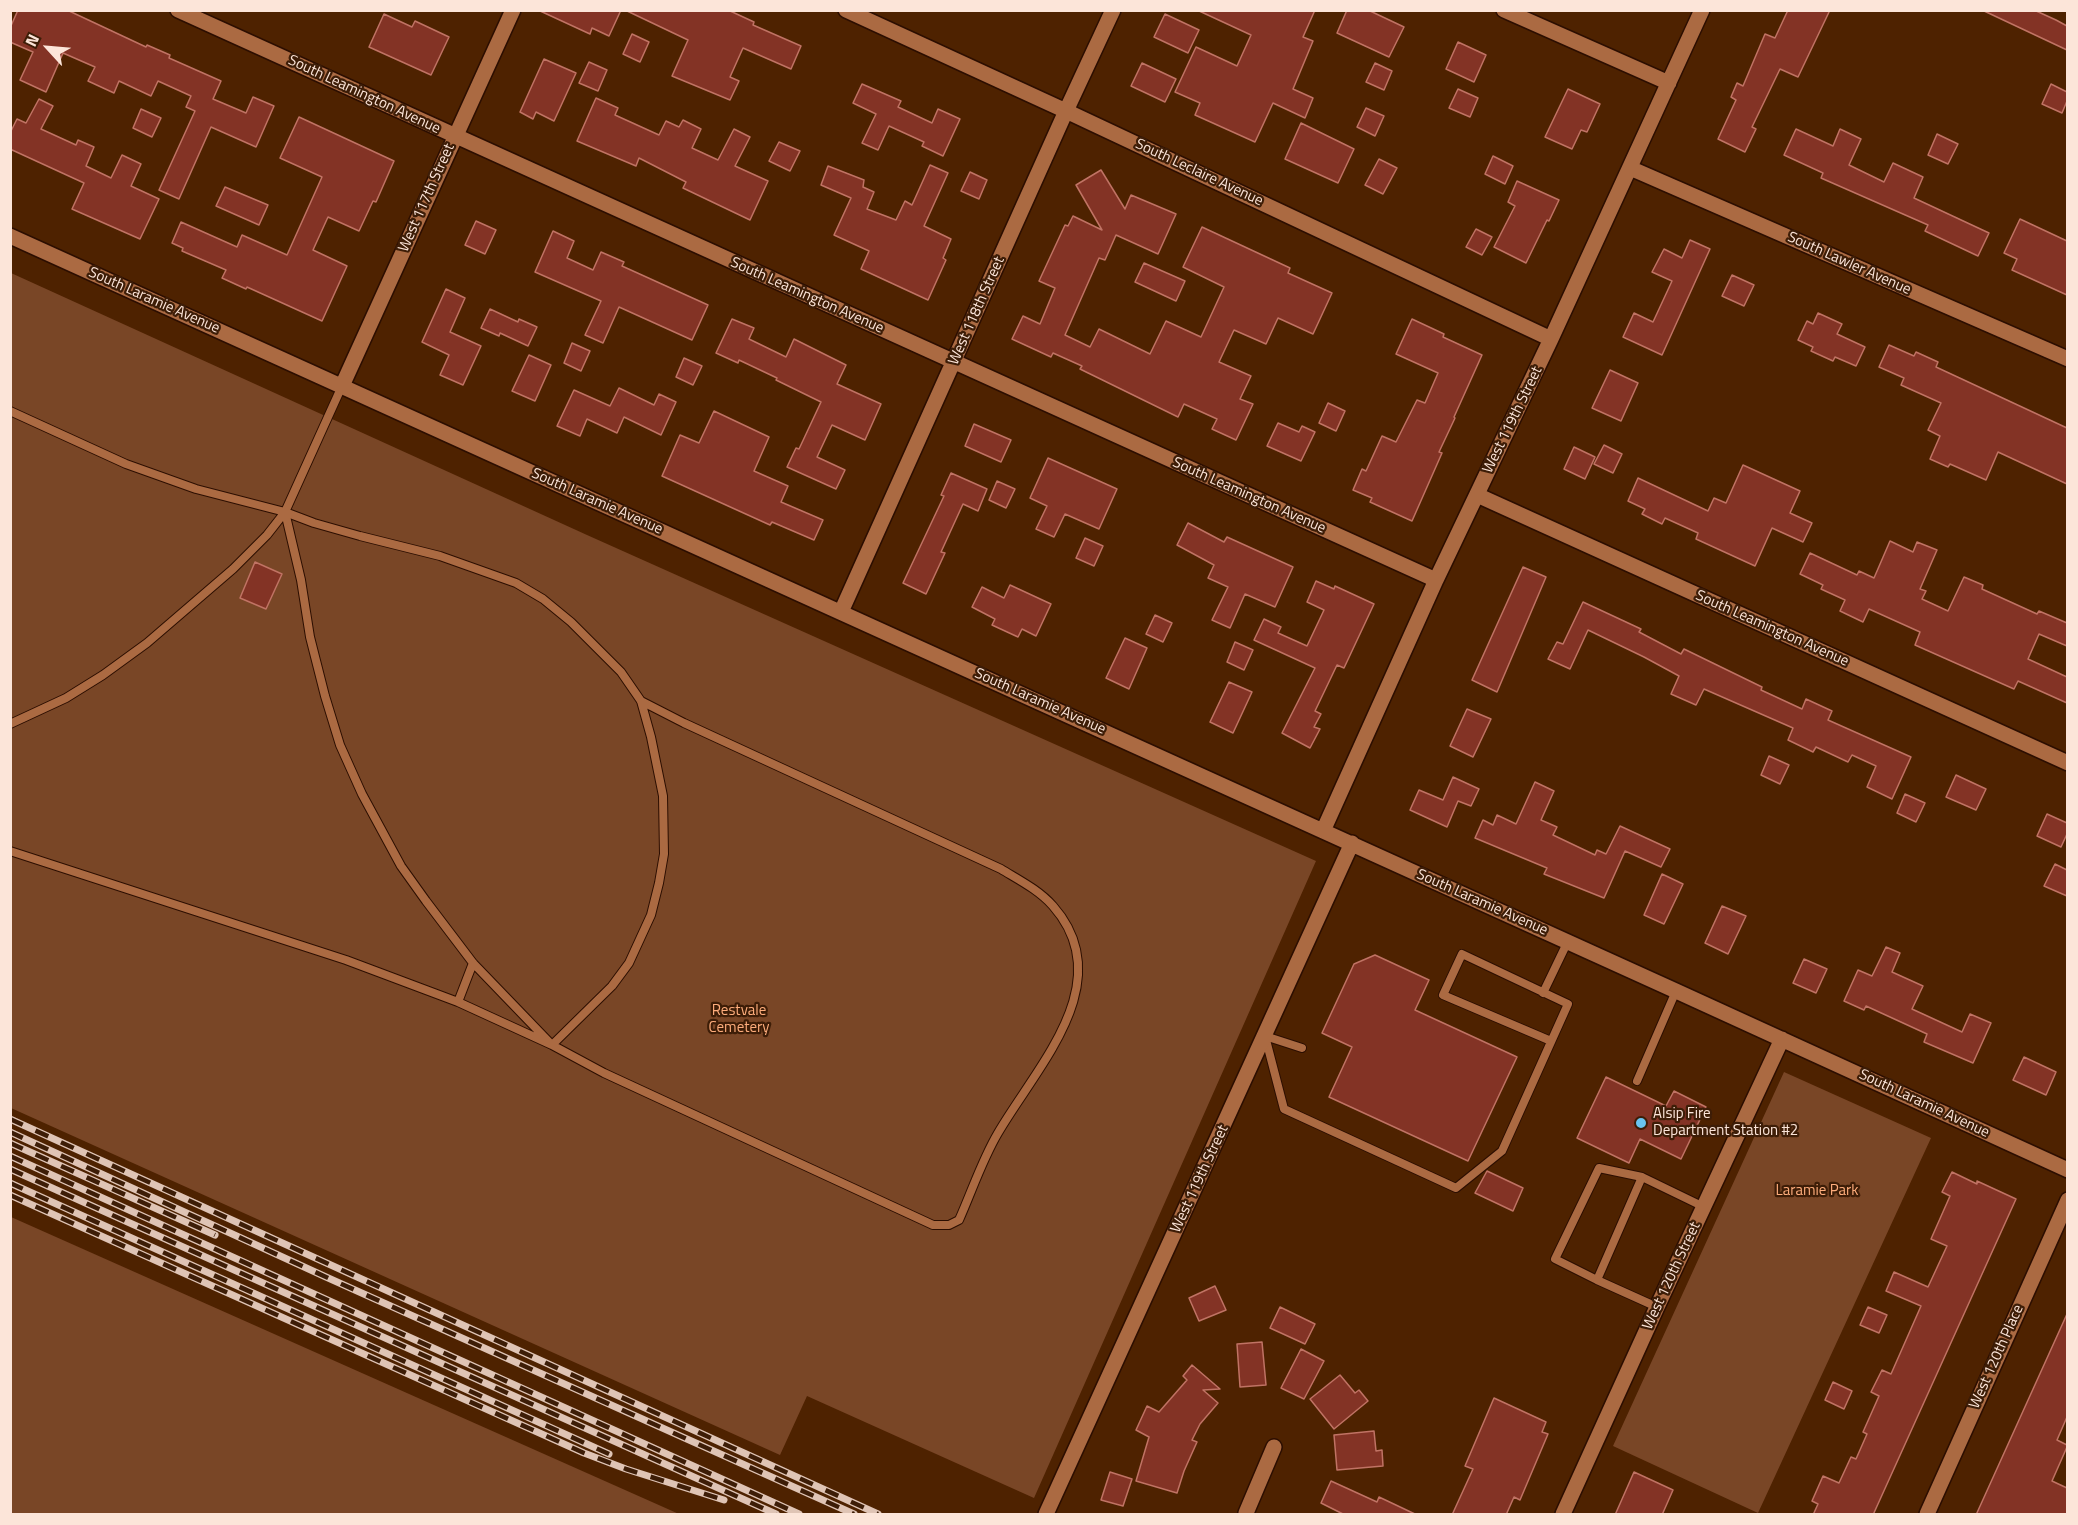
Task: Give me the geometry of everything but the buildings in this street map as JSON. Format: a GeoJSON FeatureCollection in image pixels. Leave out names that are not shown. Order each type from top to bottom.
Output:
{"type":"FeatureCollection","features":[{"type":"Feature","properties":{"kind":"street","name":"South Leamington Avenue"},"geometry":{"type":"LineString","coordinates":[[178,10],[1436,580]]}},
{"type":"Feature","properties":{"kind":"street","name":"West 117th Street"},"geometry":{"type":"LineString","coordinates":[[342,386],[513,10]]}},
{"type":"Feature","properties":{"kind":"street","name":"South Leclaire Avenue"},"geometry":{"type":"LineString","coordinates":[[846,10],[1551,339]]}},
{"type":"Feature","properties":{"kind":"street","name":"West 118th Street"},"geometry":{"type":"LineString","coordinates":[[841,612],[1113,10]]}},
{"type":"Feature","properties":{"kind":"street"},"geometry":{"type":"LineString","coordinates":[[1504,10],[1669,83]]}},
{"type":"Feature","properties":{"kind":"street","name":"West 119th Street"},"geometry":{"type":"LineString","coordinates":[[1323,831],[1436,580],[1551,339],[1702,10]]}},
{"type":"Feature","properties":{"kind":"street","name":"South Lawler Avenue"},"geometry":{"type":"LineString","coordinates":[[1630,168],[2067,359]]}},
{"type":"Feature","properties":{"kind":"street","name":"South Laramie Avenue"},"geometry":{"type":"LineString","coordinates":[[10,236],[1568,941],[2067,1170]]}},
{"type":"Feature","properties":{"kind":"street","name":"South Leamington Avenue"},"geometry":{"type":"LineString","coordinates":[[1477,495],[2067,763]]}},
{"type":"Feature","properties":{"kind":"street","name":"West 119th Street"},"geometry":{"type":"LineString","coordinates":[[1046,1515],[1352,843]]}},
{"type":"Feature","properties":{"kind":"street","name":"West 120th Street"},"geometry":{"type":"LineString","coordinates":[[1563,1515],[1782,1039]]}},
{"type":"Feature","properties":{"kind":"street","name":"West 120th Place"},"geometry":{"type":"LineString","coordinates":[[1927,1515],[2067,1200]]}},
{"type":"Feature","properties":{"kind":"street"},"geometry":{"type":"LineString","coordinates":[[1246,1514],[1274,1447]]}},
{"type":"Feature","properties":{"kind":"lane"},"geometry":{"type":"LineString","coordinates":[[10,724],[66,698],[147,643],[233,569],[267,535],[285,512],[342,386]]}},
{"type":"Feature","properties":{"kind":"lane"},"geometry":{"type":"LineString","coordinates":[[10,411],[126,464],[196,489],[285,512],[351,534],[440,556],[516,583],[543,599],[571,622],[621,672],[641,700],[658,768],[664,815],[664,854],[651,915],[629,963],[612,986],[552,1045]]}},
{"type":"Feature","properties":{"kind":"lane"},"geometry":{"type":"LineString","coordinates":[[285,512],[301,580],[315,657],[340,745],[362,795],[401,866],[473,963],[552,1045]]}},
{"type":"Feature","properties":{"kind":"lane"},"geometry":{"type":"LineString","coordinates":[[10,850],[346,960],[458,1002],[552,1045],[604,1073],[923,1220],[941,1226],[959,1220],[996,1135],[1060,1035],[1070,1014],[1077,990],[1078,967],[1075,943],[1065,922],[1052,905],[1029,885],[1001,869],[684,723],[641,700]]}},
{"type":"Feature","properties":{"kind":"lane"},"geometry":{"type":"LineString","coordinates":[[1543,993],[1568,941]]}},
{"type":"Feature","properties":{"kind":"lane"},"geometry":{"type":"LineString","coordinates":[[1265,1036],[1284,1109],[1456,1188],[1502,1151],[1568,1004],[1462,954],[1443,995],[1551,1041]]}},
{"type":"Feature","properties":{"kind":"lane"},"geometry":{"type":"LineString","coordinates":[[458,1002],[473,963]]}},
{"type":"Feature","properties":{"kind":"lane"},"geometry":{"type":"LineString","coordinates":[[1638,1081],[1676,991]]}},
{"type":"Feature","properties":{"kind":"lane"},"geometry":{"type":"LineString","coordinates":[[1265,1036],[1302,1048]]}},
{"type":"Feature","properties":{"kind":"lane"},"geometry":{"type":"LineString","coordinates":[[1657,1307],[1555,1258],[1599,1168],[1642,1177],[1704,1207]]}},
{"type":"Feature","properties":{"kind":"lane"},"geometry":{"type":"LineString","coordinates":[[1597,1280],[1642,1177]]}},
{"type":"Feature","properties":{"kind":"green space","name":"Restvale Cemetery"},"geometry":{"type":"Polygon","coordinates":[[[11,273],[587,535],[1316,861],[1034,1498],[807,1396],[780,1455],[11,1108],[11,273]]]}},
{"type":"Feature","properties":{"kind":"green space","name":"Laramie Park"},"geometry":{"type":"Polygon","coordinates":[[[1784,1072],[1931,1138],[1758,1513],[1613,1446],[1784,1072]]]}},
{"type":"Feature","properties":{"kind":"green space"},"geometry":{"type":"Polygon","coordinates":[[[11,1217],[679,1514],[11,1514],[11,1217]]]}},
{"type":"Feature","properties":{"kind":"railway"},"geometry":{"type":"LineString","coordinates":[[10,1119],[878,1514]]}},
{"type":"Feature","properties":{"kind":"railway"},"geometry":{"type":"LineString","coordinates":[[10,1132],[326,1277],[854,1514]]}},
{"type":"Feature","properties":{"kind":"railway"},"geometry":{"type":"LineString","coordinates":[[10,1143],[215,1235]]}},
{"type":"Feature","properties":{"kind":"railway"},"geometry":{"type":"LineString","coordinates":[[10,1156],[799,1514]]}},
{"type":"Feature","properties":{"kind":"railway"},"geometry":{"type":"LineString","coordinates":[[10,1169],[776,1514]]}},
{"type":"Feature","properties":{"kind":"railway"},"geometry":{"type":"LineString","coordinates":[[10,1183],[609,1454]]}},
{"type":"Feature","properties":{"kind":"railway"},"geometry":{"type":"LineString","coordinates":[[10,1195],[584,1453],[626,1469],[724,1500]]}},
{"type":"Feature","properties":{"kind":"place","name":"Alsip Fire Department Station #2"},"geometry":{"type":"Point","coordinates":[1641,1123]}}]}
